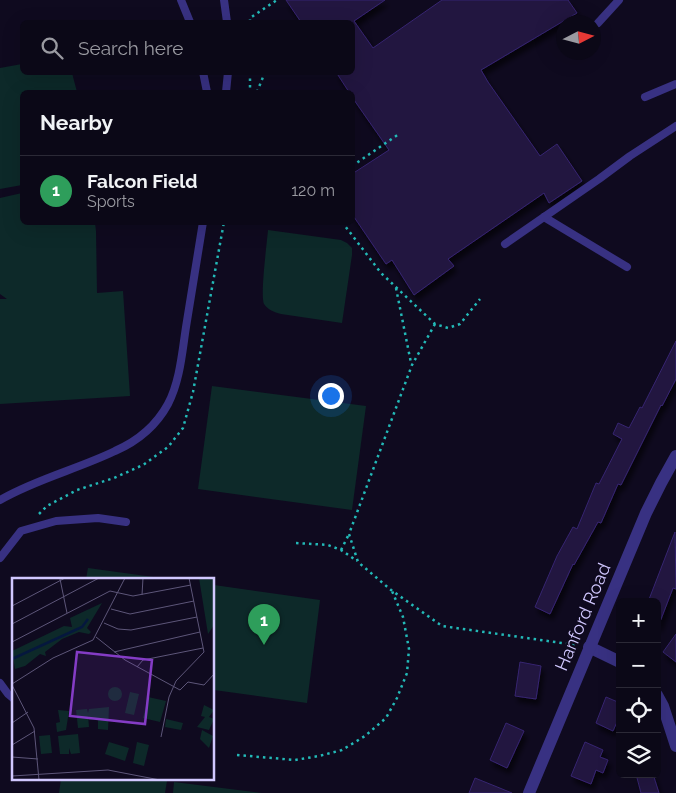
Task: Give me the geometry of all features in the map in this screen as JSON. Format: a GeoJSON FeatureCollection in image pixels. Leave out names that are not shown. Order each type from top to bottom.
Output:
{"type":"FeatureCollection","features":[{"type":"Feature","properties":{"kind":"street","name":"Hanford Road"},"geometry":{"type":"LineString","coordinates":[[529,793],[646,513],[676,456]]}},
{"type":"Feature","properties":{"kind":"street"},"geometry":{"type":"LineString","coordinates":[[589,647],[616,660]]}},
{"type":"Feature","properties":{"kind":"street"},"geometry":{"type":"LineString","coordinates":[[661,702],[676,746]]}},
{"type":"Feature","properties":{"kind":"lane"},"geometry":{"type":"LineString","coordinates":[[181,0],[189,20]]}},
{"type":"Feature","properties":{"kind":"lane"},"geometry":{"type":"LineString","coordinates":[[224,0],[227,20]]}},
{"type":"Feature","properties":{"kind":"lane"},"geometry":{"type":"LineString","coordinates":[[601,20],[619,0]]}},
{"type":"Feature","properties":{"kind":"lane"},"geometry":{"type":"LineString","coordinates":[[204,75],[207,90]]}},
{"type":"Feature","properties":{"kind":"lane"},"geometry":{"type":"LineString","coordinates":[[226,90],[228,75]]}},
{"type":"Feature","properties":{"kind":"lane"},"geometry":{"type":"LineString","coordinates":[[645,96],[676,84]]}},
{"type":"Feature","properties":{"kind":"lane"},"geometry":{"type":"LineString","coordinates":[[504,244],[548,219],[630,156],[676,126]]}},
{"type":"Feature","properties":{"kind":"lane"},"geometry":{"type":"LineString","coordinates":[[548,219],[627,267]]}},
{"type":"Feature","properties":{"kind":"lane"},"geometry":{"type":"LineString","coordinates":[[0,500],[22,489],[116,451],[139,438],[161,416],[169,403],[179,372],[202,225]]}},
{"type":"Feature","properties":{"kind":"lane"},"geometry":{"type":"LineString","coordinates":[[0,558],[21,531],[56,521],[98,518],[126,522]]}},
{"type":"Feature","properties":{"kind":"lane"},"geometry":{"type":"LineString","coordinates":[[0,683],[12,698]]}},
{"type":"Feature","properties":{"kind":"path"},"geometry":{"type":"LineString","coordinates":[[251,18],[278,0]]}},
{"type":"Feature","properties":{"kind":"path"},"geometry":{"type":"LineString","coordinates":[[250,75],[250,90]]}},
{"type":"Feature","properties":{"kind":"path"},"geometry":{"type":"LineString","coordinates":[[258,90],[263,75]]}},
{"type":"Feature","properties":{"kind":"path"},"geometry":{"type":"LineString","coordinates":[[355,164],[399,134]]}},
{"type":"Feature","properties":{"kind":"path"},"geometry":{"type":"LineString","coordinates":[[21,531],[47,506],[77,490],[114,478],[143,465],[168,447],[183,428],[193,392],[223,225]]}},
{"type":"Feature","properties":{"kind":"path"},"geometry":{"type":"LineString","coordinates":[[344,225],[381,273],[435,324],[448,328],[460,324],[480,298]]}},
{"type":"Feature","properties":{"kind":"path"},"geometry":{"type":"LineString","coordinates":[[396,287],[412,364]]}},
{"type":"Feature","properties":{"kind":"path"},"geometry":{"type":"LineString","coordinates":[[341,550],[349,534],[412,364],[435,324]]}},
{"type":"Feature","properties":{"kind":"path"},"geometry":{"type":"LineString","coordinates":[[349,534],[358,562]]}},
{"type":"Feature","properties":{"kind":"path"},"geometry":{"type":"LineString","coordinates":[[296,543],[328,545],[341,550],[391,590],[442,626],[589,647]]}},
{"type":"Feature","properties":{"kind":"path"},"geometry":{"type":"LineString","coordinates":[[237,755],[295,760],[319,756],[342,750],[365,736],[386,718],[397,698],[407,673],[409,649],[403,617],[391,590]]}},
{"type":"Feature","properties":{"kind":"green space"},"geometry":{"type":"Polygon","coordinates":[[[20,64],[20,75],[73,75],[76,90],[20,90],[20,185],[0,189],[0,68],[20,64]]]}},
{"type":"Feature","properties":{"kind":"green space"},"geometry":{"type":"Polygon","coordinates":[[[20,193],[20,225],[95,225],[97,293],[123,291],[130,396],[0,404],[0,299],[7,299],[0,294],[0,198],[20,193]]]}},
{"type":"Feature","properties":{"kind":"green space"},"geometry":{"type":"Polygon","coordinates":[[[268,230],[341,240],[352,248],[342,323],[281,314],[271,310],[264,304],[264,268],[268,230]]]}},
{"type":"Feature","properties":{"kind":"green space"},"geometry":{"type":"Polygon","coordinates":[[[212,386],[366,406],[352,510],[198,489],[212,386]]]}},
{"type":"Feature","properties":{"kind":"green space"},"geometry":{"type":"Polygon","coordinates":[[[88,568],[161,578],[86,578],[88,568]]]}},
{"type":"Feature","properties":{"kind":"green space"},"geometry":{"type":"Polygon","coordinates":[[[215,585],[320,600],[307,703],[215,690],[215,585]]]}},
{"type":"Feature","properties":{"kind":"green space"},"geometry":{"type":"Polygon","coordinates":[[[61,780],[167,781],[165,793],[59,793],[61,780]]]}},
{"type":"Feature","properties":{"kind":"green space"},"geometry":{"type":"Polygon","coordinates":[[[174,782],[262,793],[173,793],[174,782]]]}},
{"type":"Feature","properties":{"kind":"building"},"geometry":{"type":"Polygon","coordinates":[[[286,0],[385,0],[355,20],[300,20],[286,0]]]}},
{"type":"Feature","properties":{"kind":"building"},"geometry":{"type":"Polygon","coordinates":[[[442,0],[568,0],[577,13],[574,15],[556,15],[556,25],[481,70],[540,156],[557,144],[582,181],[549,203],[544,193],[448,259],[454,266],[414,295],[392,260],[386,264],[355,218],[355,172],[389,150],[355,101],[355,90],[348,90],[338,75],[355,75],[355,22],[373,48],[442,0]]]}},
{"type":"Feature","properties":{"kind":"building"},"geometry":{"type":"Polygon","coordinates":[[[676,341],[676,379],[621,485],[618,484],[601,523],[598,522],[573,564],[550,614],[535,607],[557,556],[573,527],[577,529],[596,483],[599,484],[622,439],[613,434],[618,423],[629,428],[640,407],[642,408],[676,341]]]}},
{"type":"Feature","properties":{"kind":"building"},"geometry":{"type":"Polygon","coordinates":[[[675,532],[676,589],[673,588],[661,619],[661,598],[650,598],[675,532]]]}},
{"type":"Feature","properties":{"kind":"building"},"geometry":{"type":"Polygon","coordinates":[[[676,634],[676,662],[663,652],[676,634]]]}},
{"type":"Feature","properties":{"kind":"building"},"geometry":{"type":"Polygon","coordinates":[[[520,662],[541,666],[536,699],[515,696],[520,662]]]}},
{"type":"Feature","properties":{"kind":"building"},"geometry":{"type":"Polygon","coordinates":[[[606,697],[616,701],[616,724],[613,731],[596,723],[606,697]]]}},
{"type":"Feature","properties":{"kind":"building"},"geometry":{"type":"Polygon","coordinates":[[[506,723],[524,731],[507,768],[490,760],[506,723]]]}},
{"type":"Feature","properties":{"kind":"building"},"geometry":{"type":"Polygon","coordinates":[[[585,742],[603,750],[600,757],[608,760],[603,773],[596,770],[591,784],[571,776],[585,742]]]}},
{"type":"Feature","properties":{"kind":"building"},"geometry":{"type":"Polygon","coordinates":[[[475,778],[512,793],[469,793],[475,778]]]}},
{"type":"Feature","properties":{"kind":"building"},"geometry":{"type":"Polygon","coordinates":[[[637,778],[654,778],[659,793],[641,793],[637,778]]]}},
{"type":"Feature","properties":{"kind":"place","name":"Falcon Field"},"geometry":{"type":"Point","coordinates":[264,645]}}]}
